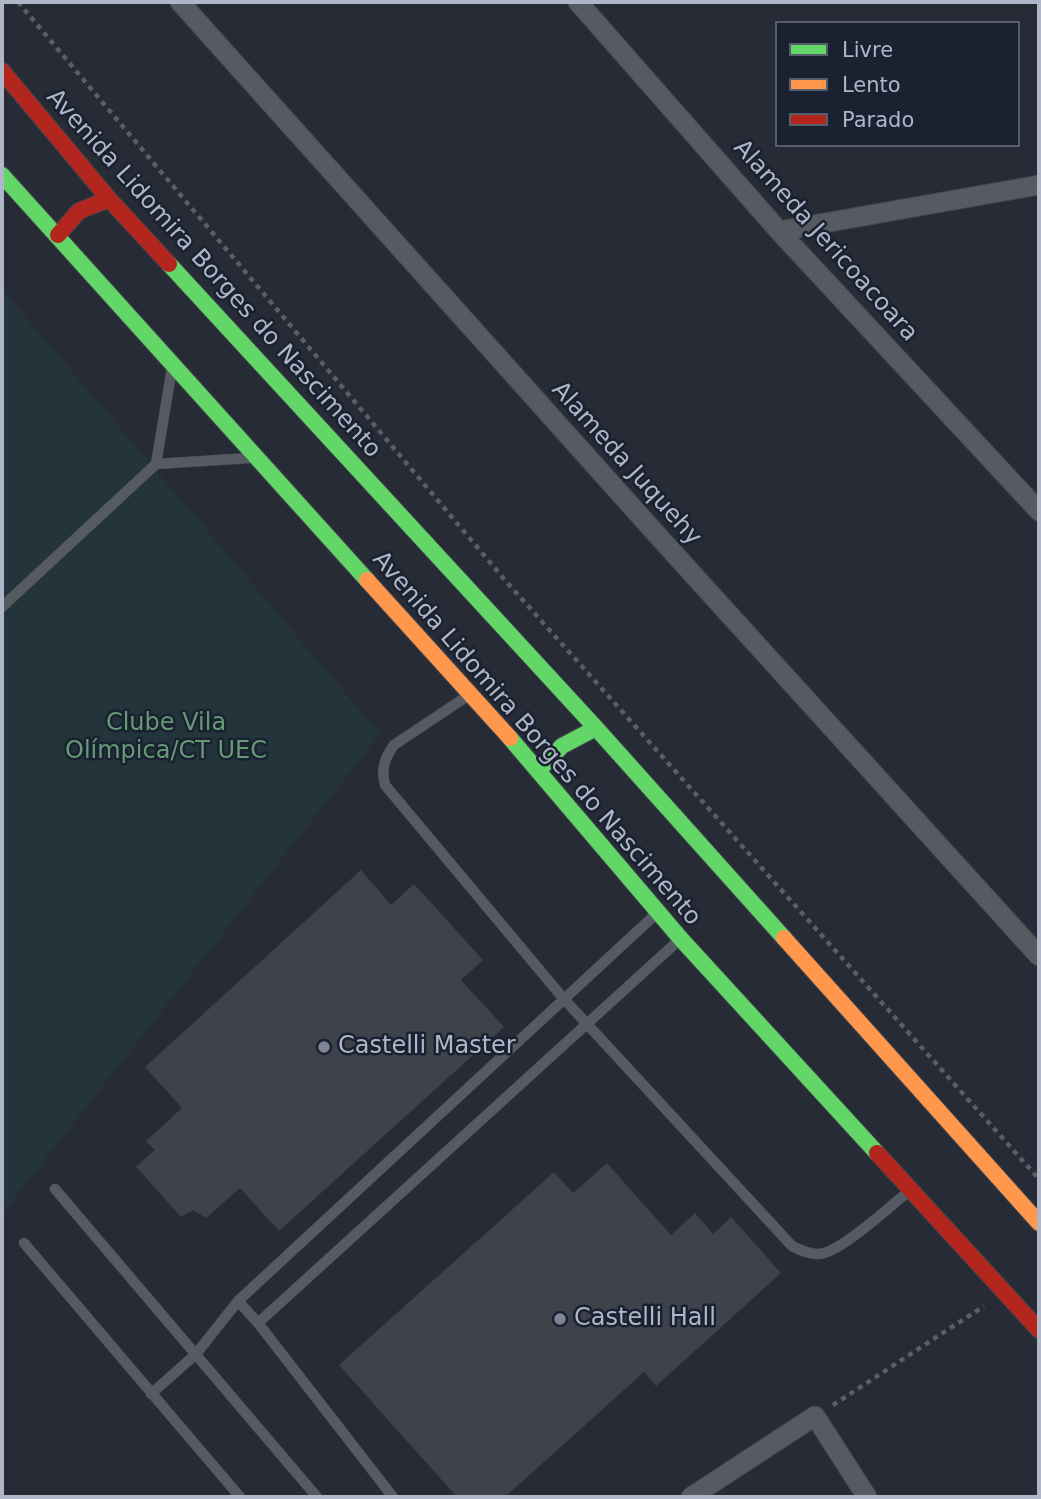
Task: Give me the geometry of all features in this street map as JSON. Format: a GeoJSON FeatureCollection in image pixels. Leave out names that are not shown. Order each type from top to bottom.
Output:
{"type":"FeatureCollection","features":[{"type":"Feature","properties":{"kind":"street","name":"Alameda Juquehy"},"geometry":{"type":"LineString","coordinates":[[180,2],[660,537],[1037,950]]}},
{"type":"Feature","properties":{"kind":"street","name":"Alameda Jericoacoara"},"geometry":{"type":"LineString","coordinates":[[578,2],[779,231],[1031,491],[1039,511]]}},
{"type":"Feature","properties":{"kind":"street","name":"Avenida Lidomira Borges do Nascimento"},"geometry":{"type":"LineString","coordinates":[[2,71],[109,199],[596,728],[1039,1223]]}},
{"type":"Feature","properties":{"kind":"street","name":"Avenida Lidomira Borges do Nascimento"},"geometry":{"type":"LineString","coordinates":[[2,175],[539,770],[681,939],[1039,1330]]}},
{"type":"Feature","properties":{"kind":"street"},"geometry":{"type":"LineString","coordinates":[[779,231],[1039,185]]}},
{"type":"Feature","properties":{"kind":"street"},"geometry":{"type":"LineString","coordinates":[[58,235],[78,210],[109,199]]}},
{"type":"Feature","properties":{"kind":"street"},"geometry":{"type":"LineString","coordinates":[[539,770],[562,746],[596,728]]}},
{"type":"Feature","properties":{"kind":"street"},"geometry":{"type":"LineString","coordinates":[[691,1497],[815,1416],[867,1497]]}},
{"type":"Feature","properties":{"kind":"lane"},"geometry":{"type":"LineString","coordinates":[[2,607],[156,464],[173,363]]}},
{"type":"Feature","properties":{"kind":"lane"},"geometry":{"type":"LineString","coordinates":[[156,464],[257,458]]}},
{"type":"Feature","properties":{"kind":"lane"},"geometry":{"type":"LineString","coordinates":[[470,695],[394,745],[386,756],[382,772],[385,785],[586,1024],[792,1246],[806,1253],[820,1255],[836,1249],[910,1191]]}},
{"type":"Feature","properties":{"kind":"lane"},"geometry":{"type":"LineString","coordinates":[[150,1394],[196,1353],[238,1301],[657,912]]}},
{"type":"Feature","properties":{"kind":"lane"},"geometry":{"type":"LineString","coordinates":[[258,1323],[681,939]]}},
{"type":"Feature","properties":{"kind":"lane"},"geometry":{"type":"LineString","coordinates":[[55,1189],[317,1497]]}},
{"type":"Feature","properties":{"kind":"lane"},"geometry":{"type":"LineString","coordinates":[[24,1242],[150,1394],[240,1497]]}},
{"type":"Feature","properties":{"kind":"lane"},"geometry":{"type":"LineString","coordinates":[[238,1301],[393,1497]]}},
{"type":"Feature","properties":{"kind":"path"},"geometry":{"type":"LineString","coordinates":[[18,2],[503,579],[1039,1179]]}},
{"type":"Feature","properties":{"kind":"path"},"geometry":{"type":"LineString","coordinates":[[815,1416],[1005,1293]]}},
{"type":"Feature","properties":{"kind":"green space","name":"Clube Vila Olímpica/CT UEC"},"geometry":{"type":"Polygon","coordinates":[[[2,289],[380,734],[2,1214],[2,289]]]}},
{"type":"Feature","properties":{"kind":"building","name":"Castelli Master"},"geometry":{"type":"Polygon","coordinates":[[[361,870],[391,905],[414,884],[483,960],[461,980],[504,1027],[279,1231],[240,1188],[206,1218],[193,1210],[181,1217],[136,1167],[155,1150],[146,1141],[182,1108],[145,1067],[361,870]]]}},
{"type":"Feature","properties":{"kind":"building","name":"Castelli Hall"},"geometry":{"type":"Polygon","coordinates":[[[607,1163],[671,1235],[695,1213],[713,1234],[731,1217],[781,1273],[656,1386],[644,1372],[505,1497],[457,1497],[339,1365],[554,1172],[573,1193],[607,1163]]]}},
{"type":"Feature","properties":{"kind":"traffic: fast"},"geometry":{"type":"LineString","coordinates":[[2,175],[367,580]]}},
{"type":"Feature","properties":{"kind":"traffic: fast"},"geometry":{"type":"LineString","coordinates":[[169,264],[596,728],[784,938]]}},
{"type":"Feature","properties":{"kind":"traffic: fast"},"geometry":{"type":"LineString","coordinates":[[539,770],[562,746],[596,728]]}},
{"type":"Feature","properties":{"kind":"traffic: fast"},"geometry":{"type":"LineString","coordinates":[[510,738],[681,939],[877,1153]]}},
{"type":"Feature","properties":{"kind":"traffic: slow"},"geometry":{"type":"LineString","coordinates":[[367,580],[510,738]]}},
{"type":"Feature","properties":{"kind":"traffic: slow"},"geometry":{"type":"LineString","coordinates":[[784,938],[1039,1223]]}},
{"type":"Feature","properties":{"kind":"traffic: jam"},"geometry":{"type":"LineString","coordinates":[[2,71],[109,199],[169,264]]}},
{"type":"Feature","properties":{"kind":"traffic: jam"},"geometry":{"type":"LineString","coordinates":[[58,235],[79,211],[109,199]]}},
{"type":"Feature","properties":{"kind":"traffic: jam"},"geometry":{"type":"LineString","coordinates":[[877,1153],[1039,1330]]}},
{"type":"Feature","properties":{"kind":"place","name":"Castelli Master"},"geometry":{"type":"Point","coordinates":[324,1047]}},
{"type":"Feature","properties":{"kind":"place","name":"Castelli Hall"},"geometry":{"type":"Point","coordinates":[560,1319]}}]}
